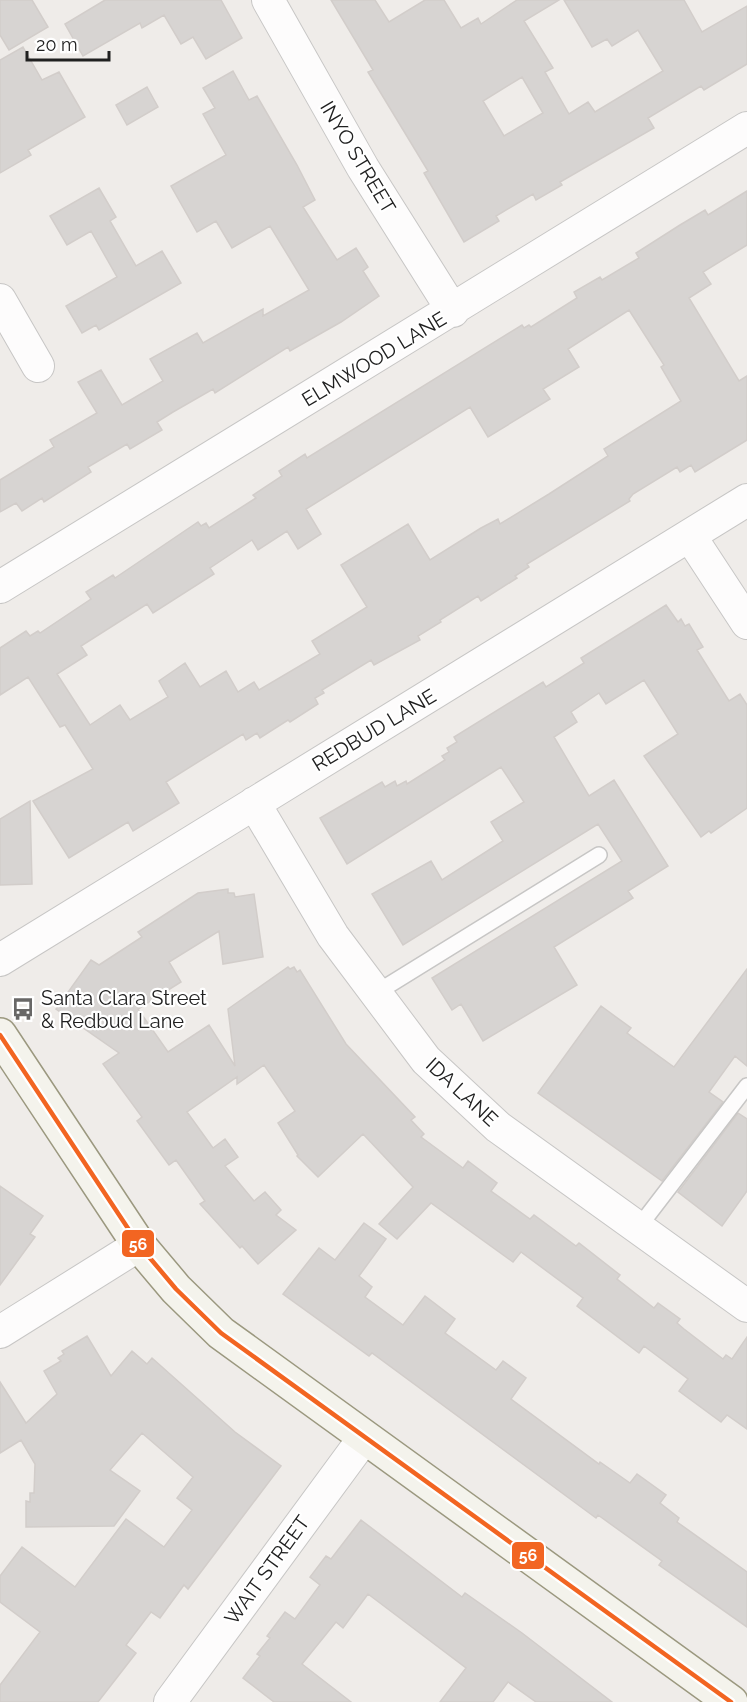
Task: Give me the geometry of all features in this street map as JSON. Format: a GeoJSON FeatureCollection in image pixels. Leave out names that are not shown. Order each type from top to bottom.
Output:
{"type":"FeatureCollection","features":[{"type":"Feature","properties":{"kind":"main road"},"geometry":{"type":"LineString","coordinates":[[0,1035],[139,1245],[176,1289],[221,1333],[731,1702]]}},
{"type":"Feature","properties":{"kind":"street","name":"INYO STREET"},"geometry":{"type":"LineString","coordinates":[[268,0],[363,168],[453,310]]}},
{"type":"Feature","properties":{"kind":"street","name":"ELMWOOD LANE"},"geometry":{"type":"LineString","coordinates":[[0,587],[747,128]]}},
{"type":"Feature","properties":{"kind":"street"},"geometry":{"type":"LineString","coordinates":[[0,300],[38,366]]}},
{"type":"Feature","properties":{"kind":"street","name":"REDBUD LANE"},"geometry":{"type":"LineString","coordinates":[[0,960],[747,500]]}},
{"type":"Feature","properties":{"kind":"street"},"geometry":{"type":"LineString","coordinates":[[690,536],[747,623]]}},
{"type":"Feature","properties":{"kind":"street","name":"IDA LANE"},"geometry":{"type":"LineString","coordinates":[[254,803],[333,936],[426,1060],[498,1127],[747,1306]]}},
{"type":"Feature","properties":{"kind":"street"},"geometry":{"type":"LineString","coordinates":[[0,1332],[139,1245]]}},
{"type":"Feature","properties":{"kind":"street","name":"WAIT STREET"},"geometry":{"type":"LineString","coordinates":[[177,1700],[364,1438]]}},
{"type":"Feature","properties":{"kind":"lane"},"geometry":{"type":"LineString","coordinates":[[376,993],[599,855]]}},
{"type":"Feature","properties":{"kind":"lane"},"geometry":{"type":"LineString","coordinates":[[638,1228],[747,1086]]}},
{"type":"Feature","properties":{"kind":"building"},"geometry":{"type":"Polygon","coordinates":[[[0,0],[32,0],[48,27],[9,50],[0,35],[0,0]]]}},
{"type":"Feature","properties":{"kind":"building"},"geometry":{"type":"Polygon","coordinates":[[[105,0],[221,0],[242,38],[206,59],[193,37],[181,44],[164,15],[142,28],[140,23],[83,56],[65,24],[105,0]]]}},
{"type":"Feature","properties":{"kind":"building"},"geometry":{"type":"Polygon","coordinates":[[[331,0],[375,0],[389,22],[425,0],[444,0],[461,28],[478,18],[481,24],[517,0],[559,0],[524,21],[553,68],[545,72],[569,114],[588,102],[595,112],[663,71],[638,30],[612,46],[607,39],[592,47],[564,0],[684,0],[702,32],[747,6],[747,64],[704,90],[701,86],[648,118],[654,128],[560,182],[562,185],[536,200],[533,194],[496,216],[499,221],[464,242],[424,173],[428,171],[368,72],[373,70],[331,0]],[[522,77],[483,101],[504,136],[543,113],[522,77]]]}},
{"type":"Feature","properties":{"kind":"building"},"geometry":{"type":"Polygon","coordinates":[[[23,47],[42,80],[59,72],[85,117],[28,150],[31,155],[0,173],[0,60],[23,47]]]}},
{"type":"Feature","properties":{"kind":"building"},"geometry":{"type":"Polygon","coordinates":[[[233,71],[249,100],[257,96],[297,165],[315,200],[303,207],[337,260],[356,248],[368,267],[363,271],[379,296],[341,322],[290,351],[288,347],[215,393],[213,389],[173,412],[157,422],[162,430],[130,449],[127,444],[88,467],[91,472],[44,502],[42,498],[22,511],[16,503],[0,512],[0,480],[54,447],[50,440],[97,413],[78,382],[101,370],[122,405],[163,381],[150,359],[197,333],[203,343],[263,309],[263,316],[309,290],[270,226],[232,248],[216,221],[197,232],[171,186],[226,155],[203,114],[215,108],[203,88],[233,71]]]}},
{"type":"Feature","properties":{"kind":"building"},"geometry":{"type":"Polygon","coordinates":[[[147,87],[158,107],[127,125],[116,105],[147,87]]]}},
{"type":"Feature","properties":{"kind":"building"},"geometry":{"type":"Polygon","coordinates":[[[99,188],[116,217],[110,221],[136,266],[162,251],[181,283],[99,330],[96,325],[82,333],[66,306],[117,277],[91,231],[67,245],[50,216],[99,188]]]}},
{"type":"Feature","properties":{"kind":"building"},"geometry":{"type":"Polygon","coordinates":[[[747,191],[747,245],[703,272],[711,284],[689,298],[739,381],[747,376],[747,440],[695,472],[691,465],[680,472],[677,467],[633,494],[630,501],[527,564],[529,567],[515,576],[517,578],[481,601],[478,596],[440,620],[441,622],[418,636],[420,640],[374,665],[371,660],[322,690],[324,693],[315,698],[318,704],[290,722],[288,720],[260,738],[257,733],[246,740],[243,734],[166,782],[179,803],[133,831],[128,822],[69,858],[33,801],[93,769],[65,725],[60,727],[28,677],[0,695],[0,648],[26,631],[30,636],[38,631],[40,633],[91,599],[86,592],[113,575],[115,578],[198,522],[201,526],[206,523],[209,528],[256,498],[253,495],[282,476],[279,471],[305,454],[307,458],[522,325],[524,328],[529,325],[531,327],[577,298],[574,292],[600,277],[602,280],[639,258],[636,253],[705,210],[708,215],[747,191]],[[629,310],[568,349],[579,367],[543,389],[550,399],[488,437],[470,407],[306,509],[321,534],[298,549],[287,531],[258,550],[252,540],[210,568],[214,574],[153,613],[147,604],[81,646],[87,655],[57,674],[90,725],[120,705],[130,720],[168,697],[159,681],[185,663],[200,687],[226,671],[238,692],[254,682],[259,690],[320,654],[312,641],[367,607],[341,565],[408,524],[430,560],[481,528],[498,519],[500,524],[549,494],[608,456],[604,449],[681,401],[661,367],[664,365],[629,310]]]}},
{"type":"Feature","properties":{"kind":"building"},"geometry":{"type":"Polygon","coordinates":[[[666,605],[678,622],[681,619],[685,626],[689,624],[703,647],[697,650],[729,701],[740,694],[747,705],[747,808],[711,833],[709,831],[701,837],[644,756],[678,734],[644,680],[606,704],[599,693],[571,712],[577,722],[554,737],[589,796],[614,780],[668,866],[628,891],[633,898],[554,947],[577,985],[483,1041],[461,1004],[452,1010],[432,978],[622,861],[598,824],[403,945],[372,894],[431,861],[442,880],[503,841],[491,822],[524,802],[501,767],[347,864],[320,818],[382,782],[385,787],[395,781],[397,786],[406,781],[407,784],[445,760],[442,756],[449,752],[447,748],[457,742],[454,737],[543,682],[546,687],[584,663],[581,658],[666,605]]]}},
{"type":"Feature","properties":{"kind":"building"},"geometry":{"type":"Polygon","coordinates":[[[30,801],[32,884],[0,885],[0,819],[30,801]]]}},
{"type":"Feature","properties":{"kind":"building"},"geometry":{"type":"Polygon","coordinates":[[[228,889],[228,893],[234,893],[235,897],[254,894],[263,957],[223,964],[219,931],[169,962],[181,982],[138,1009],[168,1052],[209,1025],[235,1066],[228,1009],[288,967],[290,969],[294,967],[297,972],[300,970],[346,1044],[415,1117],[411,1120],[424,1134],[421,1137],[463,1168],[468,1161],[497,1183],[491,1191],[530,1219],[534,1215],[576,1246],[579,1243],[620,1275],[617,1279],[654,1308],[658,1303],[680,1319],[677,1323],[723,1359],[726,1355],[732,1359],[747,1337],[747,1429],[727,1415],[721,1422],[679,1391],[688,1379],[644,1346],[639,1353],[577,1306],[583,1298],[521,1252],[513,1262],[431,1203],[397,1239],[379,1224],[413,1187],[363,1134],[318,1177],[297,1156],[278,1123],[295,1111],[264,1065],[237,1084],[237,1077],[187,1112],[213,1148],[225,1139],[238,1157],[225,1166],[254,1201],[265,1192],[281,1210],[276,1215],[296,1230],[258,1264],[242,1246],[240,1248],[200,1204],[205,1201],[176,1160],[169,1165],[137,1121],[142,1117],[103,1064],[119,1053],[56,1009],[91,960],[99,965],[142,937],[138,932],[198,893],[228,889]]]}},
{"type":"Feature","properties":{"kind":"building"},"geometry":{"type":"Polygon","coordinates":[[[747,969],[747,1066],[735,1056],[709,1092],[723,1102],[662,1181],[538,1093],[601,1006],[631,1028],[627,1033],[674,1067],[747,969]]]}},
{"type":"Feature","properties":{"kind":"building"},"geometry":{"type":"Polygon","coordinates":[[[738,1113],[747,1119],[747,1191],[722,1226],[678,1192],[738,1113]]]}},
{"type":"Feature","properties":{"kind":"building"},"geometry":{"type":"Polygon","coordinates":[[[0,1186],[43,1216],[30,1234],[35,1237],[0,1285],[0,1186]]]}},
{"type":"Feature","properties":{"kind":"building"},"geometry":{"type":"Polygon","coordinates":[[[364,1223],[386,1239],[359,1276],[372,1287],[365,1297],[403,1325],[425,1296],[455,1319],[445,1333],[496,1370],[503,1361],[526,1378],[511,1399],[599,1464],[600,1462],[630,1483],[637,1474],[666,1495],[660,1503],[679,1518],[677,1522],[747,1572],[747,1627],[659,1565],[662,1561],[598,1515],[596,1518],[372,1353],[369,1356],[283,1294],[319,1248],[335,1260],[364,1223]]]}},
{"type":"Feature","properties":{"kind":"building"},"geometry":{"type":"Polygon","coordinates":[[[87,1336],[111,1376],[132,1351],[147,1364],[152,1358],[235,1432],[281,1466],[188,1589],[184,1585],[160,1618],[151,1612],[126,1645],[136,1653],[98,1702],[0,1702],[0,1685],[40,1632],[0,1602],[0,1576],[22,1547],[75,1587],[126,1519],[164,1547],[192,1510],[177,1498],[193,1477],[142,1433],[110,1470],[140,1491],[114,1526],[26,1527],[26,1501],[30,1502],[30,1493],[34,1493],[35,1464],[21,1440],[0,1453],[0,1382],[26,1423],[57,1394],[44,1371],[61,1361],[58,1358],[64,1354],[62,1351],[87,1336]]]}},
{"type":"Feature","properties":{"kind":"building"},"geometry":{"type":"Polygon","coordinates":[[[361,1520],[462,1597],[465,1593],[522,1633],[612,1702],[536,1702],[508,1682],[493,1702],[440,1702],[466,1668],[368,1594],[343,1628],[336,1622],[302,1664],[351,1702],[274,1702],[243,1678],[260,1656],[257,1654],[270,1638],[267,1636],[285,1612],[295,1619],[320,1585],[310,1577],[326,1556],[331,1559],[361,1520]]]}},
{"type":"Feature","properties":{"kind":"transit line","name":"56"},"geometry":{"type":"LineString","coordinates":[[0,1035],[139,1245],[176,1289],[221,1333],[731,1702]]}},
{"type":"Feature","properties":{"kind":"place","name":"Santa Clara Street & Redbud Lane"},"geometry":{"type":"Point","coordinates":[23,1009]}}]}
